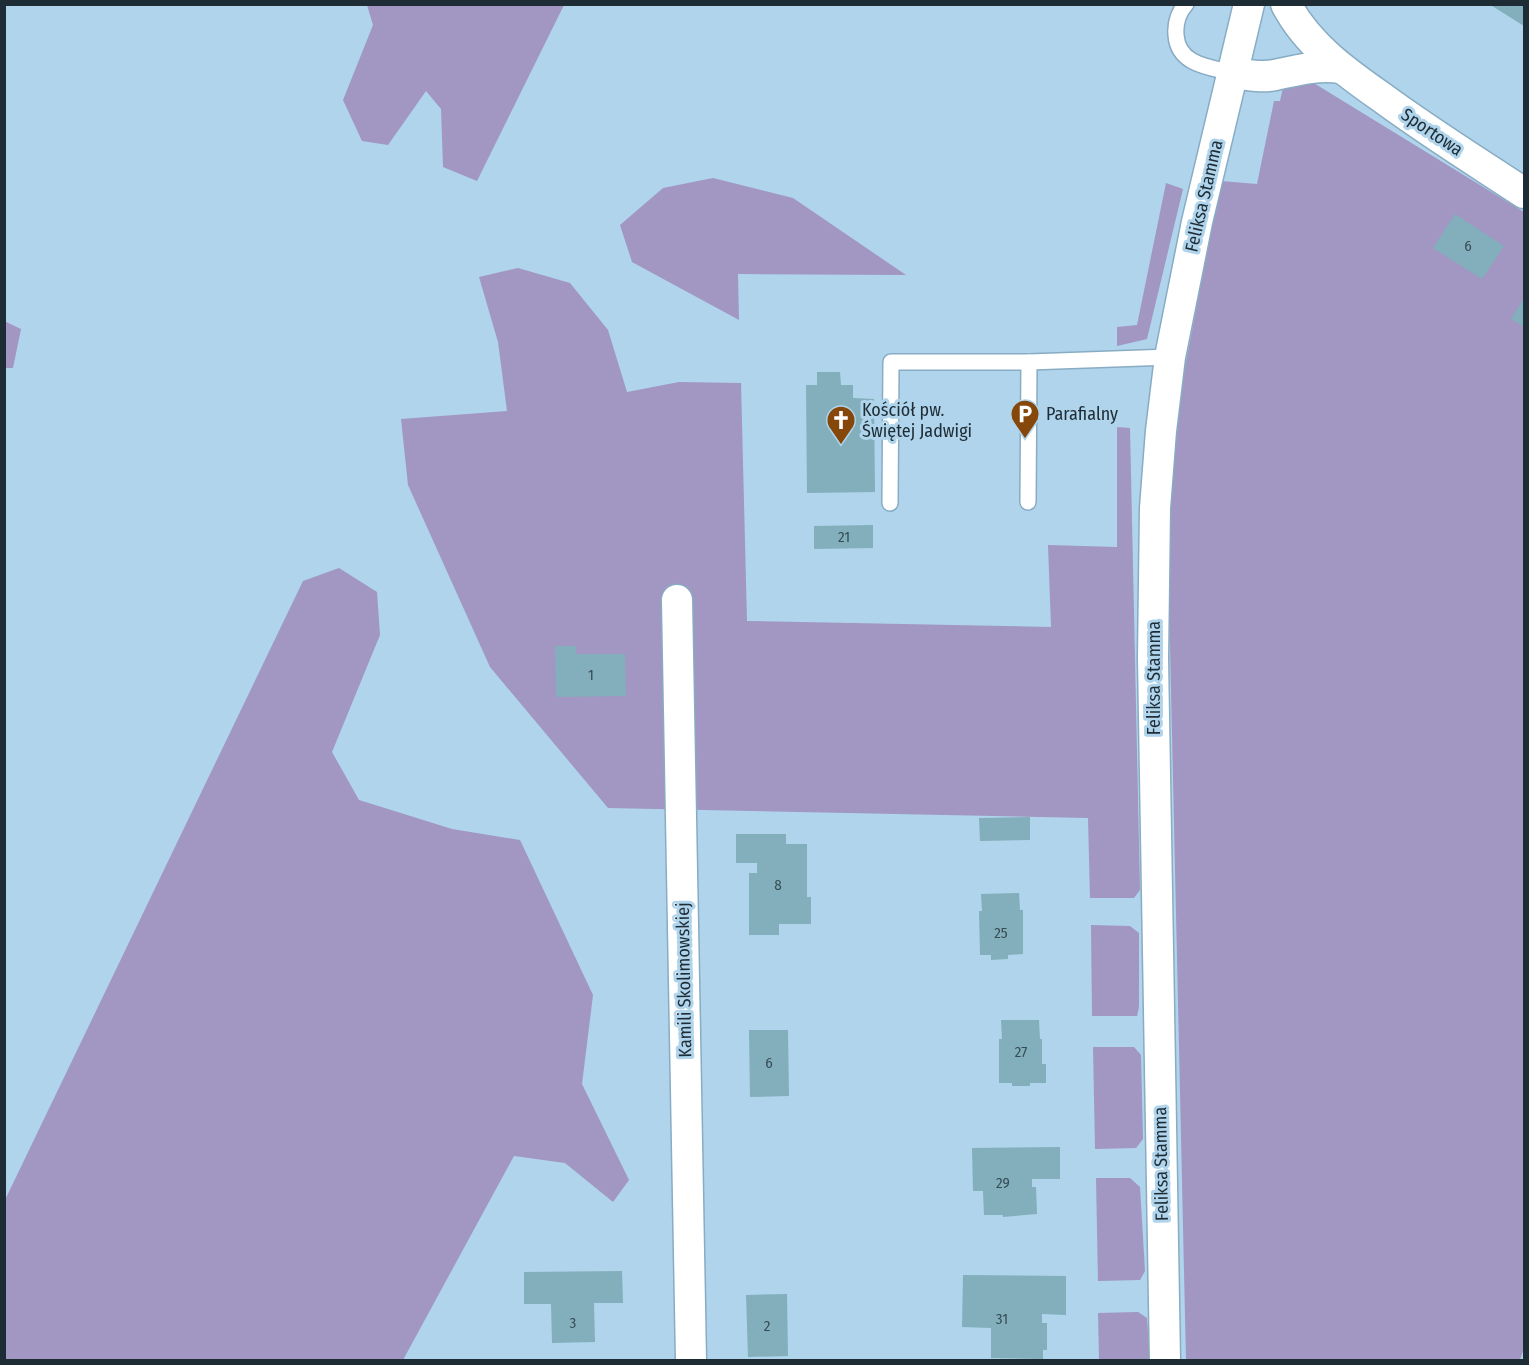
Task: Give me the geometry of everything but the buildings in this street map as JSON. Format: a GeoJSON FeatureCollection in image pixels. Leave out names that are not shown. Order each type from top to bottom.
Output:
{"type":"FeatureCollection","features":[{"type":"Feature","properties":{"kind":"street","name":"Feliksa Stamma"},"geometry":{"type":"LineString","coordinates":[[1165,1360],[1153,658],[1155,508],[1170,357],[1197,222],[1250,4]]}},
{"type":"Feature","properties":{"kind":"street","name":"Sportowa"},"geometry":{"type":"LineString","coordinates":[[1286,4],[1315,44],[1341,68],[1407,117],[1524,193]]}},
{"type":"Feature","properties":{"kind":"street"},"geometry":{"type":"LineString","coordinates":[[1233,73],[1255,76],[1274,75],[1312,67],[1341,68]]}},
{"type":"Feature","properties":{"kind":"street","name":"Kamili Skolimowskiej"},"geometry":{"type":"LineString","coordinates":[[677,600],[691,1360]]}},
{"type":"Feature","properties":{"kind":"lane"},"geometry":{"type":"LineString","coordinates":[[1186,4],[1179,12],[1176,30],[1177,45],[1184,56],[1198,64],[1233,73]]}},
{"type":"Feature","properties":{"kind":"lane"},"geometry":{"type":"LineString","coordinates":[[890,503],[891,362],[1029,362],[1170,357]]}},
{"type":"Feature","properties":{"kind":"lane"},"geometry":{"type":"LineString","coordinates":[[1028,502],[1029,362]]}},
{"type":"Feature","properties":{"kind":"shaded area"},"geometry":{"type":"Polygon","coordinates":[[[367,5],[564,5],[477,181],[443,167],[441,109],[426,91],[388,145],[362,141],[343,100],[373,25],[367,5]]]}},
{"type":"Feature","properties":{"kind":"shaded area"},"geometry":{"type":"Polygon","coordinates":[[[1312,82],[1524,212],[1524,1348],[1520,1360],[1186,1360],[1168,556],[1170,495],[1184,372],[1221,181],[1257,184],[1274,101],[1280,101],[1284,83],[1312,82]]]}},
{"type":"Feature","properties":{"kind":"shaded area"},"geometry":{"type":"Polygon","coordinates":[[[713,178],[793,198],[906,275],[738,274],[739,320],[632,262],[620,225],[663,188],[713,178]]]}},
{"type":"Feature","properties":{"kind":"shaded area"},"geometry":{"type":"Polygon","coordinates":[[[1166,183],[1183,189],[1147,339],[1117,346],[1117,327],[1137,325],[1166,183]]]}},
{"type":"Feature","properties":{"kind":"shaded area"},"geometry":{"type":"Polygon","coordinates":[[[518,268],[570,283],[608,330],[627,392],[679,382],[741,383],[747,621],[1051,627],[1048,545],[1117,547],[1117,427],[1130,428],[1140,890],[1134,898],[1090,898],[1088,818],[608,808],[490,667],[408,485],[401,419],[507,411],[498,342],[479,277],[518,268]]]}},
{"type":"Feature","properties":{"kind":"shaded area"},"geometry":{"type":"Polygon","coordinates":[[[4,321],[21,329],[13,368],[5,368],[4,321]]]}},
{"type":"Feature","properties":{"kind":"shaded area"},"geometry":{"type":"Polygon","coordinates":[[[339,568],[377,592],[380,635],[332,752],[359,800],[452,829],[520,840],[593,995],[582,1084],[629,1180],[613,1202],[565,1163],[514,1156],[403,1360],[5,1360],[5,1200],[303,581],[339,568]]]}},
{"type":"Feature","properties":{"kind":"shaded area"},"geometry":{"type":"Polygon","coordinates":[[[1091,925],[1130,926],[1139,933],[1137,1016],[1092,1016],[1091,925]]]}},
{"type":"Feature","properties":{"kind":"shaded area"},"geometry":{"type":"Polygon","coordinates":[[[1093,1047],[1134,1047],[1141,1055],[1143,1139],[1136,1148],[1095,1149],[1093,1047]]]}},
{"type":"Feature","properties":{"kind":"shaded area"},"geometry":{"type":"Polygon","coordinates":[[[1096,1178],[1130,1178],[1140,1187],[1145,1271],[1140,1280],[1098,1281],[1096,1178]]]}},
{"type":"Feature","properties":{"kind":"shaded area"},"geometry":{"type":"Polygon","coordinates":[[[1138,1312],[1147,1318],[1150,1360],[1099,1360],[1098,1313],[1138,1312]]]}},
{"type":"Feature","properties":{"kind":"place","name":"Parafialny"},"geometry":{"type":"Point","coordinates":[1025,440]}},
{"type":"Feature","properties":{"kind":"place","name":"Kościół pw. Świętej Jadwigi"},"geometry":{"type":"Point","coordinates":[841,446]}}]}
